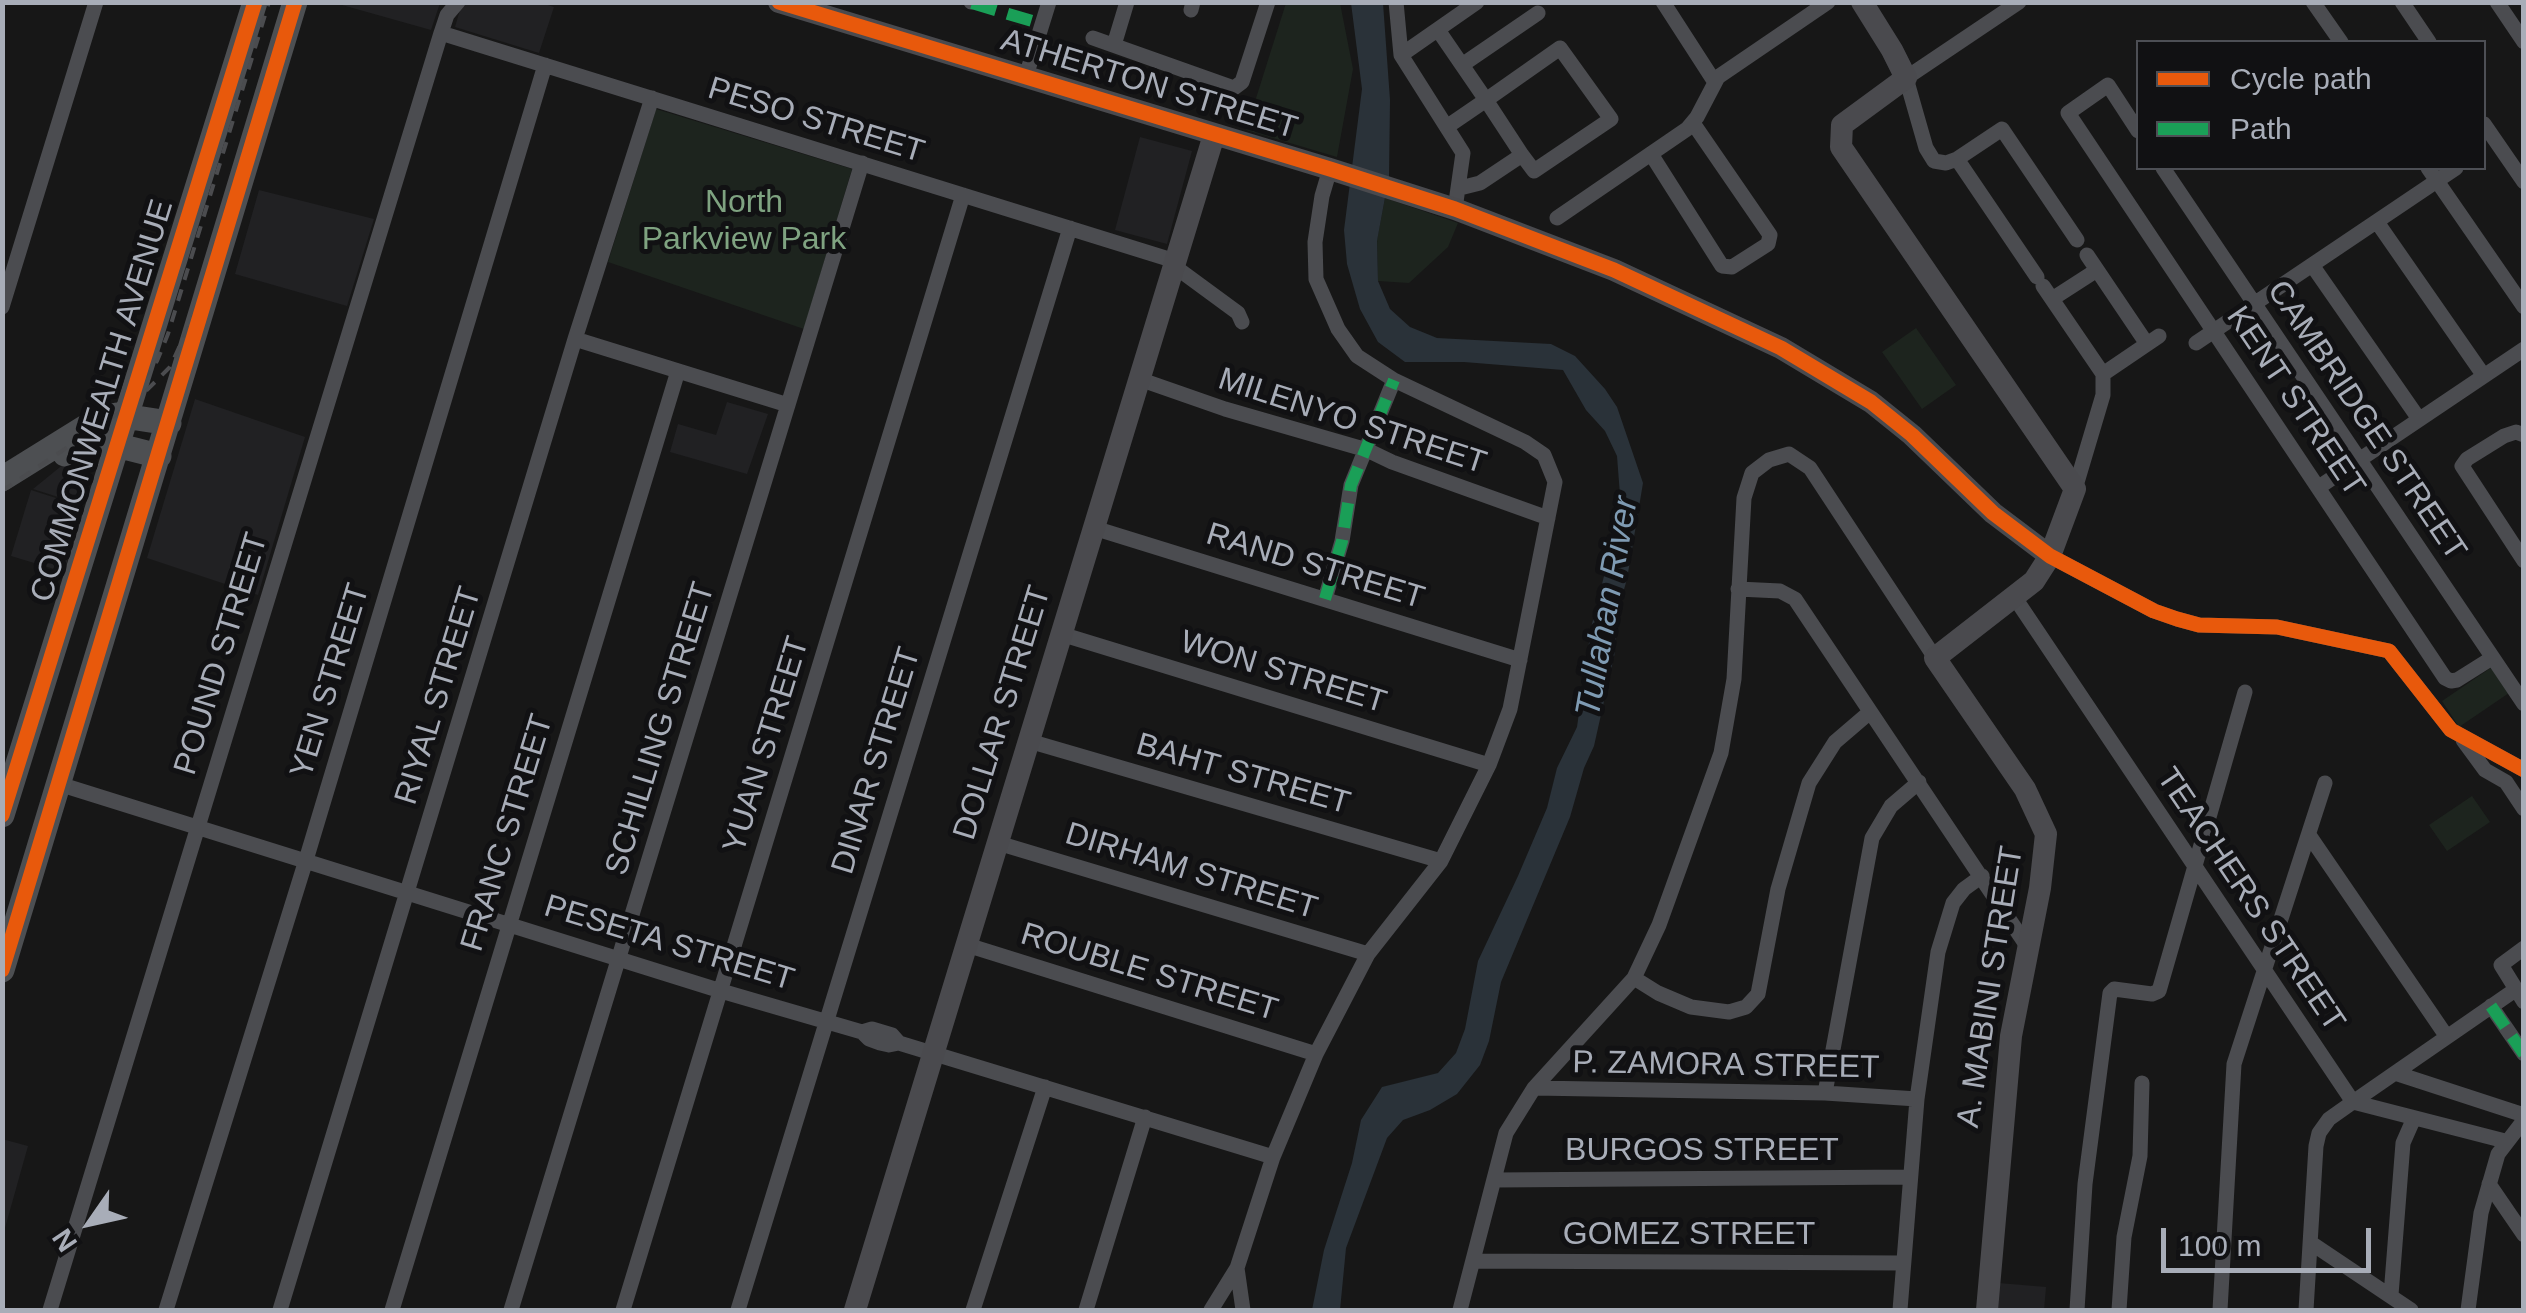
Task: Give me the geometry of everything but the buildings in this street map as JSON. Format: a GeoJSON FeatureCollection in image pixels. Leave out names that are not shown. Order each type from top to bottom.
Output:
{"type":"FeatureCollection","features":[{"type":"Feature","properties":{"kind":"main road","name":"COMMONWEALTH AVENUE"},"geometry":{"type":"LineString","coordinates":[[2,815],[255,2]]}},
{"type":"Feature","properties":{"kind":"main road"},"geometry":{"type":"LineString","coordinates":[[2,970],[295,2]]}},
{"type":"Feature","properties":{"kind":"main road"},"geometry":{"type":"LineString","coordinates":[[7,479],[90,422],[138,382]]}},
{"type":"Feature","properties":{"kind":"main road"},"geometry":{"type":"LineString","coordinates":[[90,422],[126,416],[169,423]]}},
{"type":"Feature","properties":{"kind":"main road"},"geometry":{"type":"LineString","coordinates":[[7,479],[96,440],[159,456]]}},
{"type":"Feature","properties":{"kind":"main road"},"geometry":{"type":"LineString","coordinates":[[76,446],[100,466],[107,478]]}},
{"type":"Feature","properties":{"kind":"street"},"geometry":{"type":"LineString","coordinates":[[2,307],[96,2]]}},
{"type":"Feature","properties":{"kind":"street","name":"ATHERTON STREET"},"geometry":{"type":"LineString","coordinates":[[779,2],[1390,188],[1458,199],[1805,361],[1893,418],[1993,514],[2050,556]]}},
{"type":"Feature","properties":{"kind":"street"},"geometry":{"type":"LineString","coordinates":[[1026,76],[1049,2]]}},
{"type":"Feature","properties":{"kind":"street"},"geometry":{"type":"LineString","coordinates":[[1114,45],[1127,2]]}},
{"type":"Feature","properties":{"kind":"street"},"geometry":{"type":"LineString","coordinates":[[1093,38],[1234,88],[1240,86],[1268,2]]}},
{"type":"Feature","properties":{"kind":"street"},"geometry":{"type":"LineString","coordinates":[[1396,2],[1402,55],[1464,152],[1458,199]]}},
{"type":"Feature","properties":{"kind":"street"},"geometry":{"type":"LineString","coordinates":[[1402,55],[1478,2]]}},
{"type":"Feature","properties":{"kind":"street"},"geometry":{"type":"LineString","coordinates":[[1663,2],[1714,81]]}},
{"type":"Feature","properties":{"kind":"street"},"geometry":{"type":"LineString","coordinates":[[1557,218],[1693,123],[1714,81],[1828,2]]}},
{"type":"Feature","properties":{"kind":"street"},"geometry":{"type":"LineString","coordinates":[[1862,2],[1906,78],[1930,156],[1939,164],[1956,159],[1999,130],[2004,131],[2077,240]]}},
{"type":"Feature","properties":{"kind":"street"},"geometry":{"type":"LineString","coordinates":[[2019,2],[1906,78],[1848,120],[1840,131],[1846,154],[2074,489]]}},
{"type":"Feature","properties":{"kind":"street"},"geometry":{"type":"LineString","coordinates":[[2313,2],[2339,40]]}},
{"type":"Feature","properties":{"kind":"street"},"geometry":{"type":"LineString","coordinates":[[2402,2],[2428,40]]}},
{"type":"Feature","properties":{"kind":"street"},"geometry":{"type":"LineString","coordinates":[[2497,3],[2524,42]]}},
{"type":"Feature","properties":{"kind":"street","name":"POUND STREET"},"geometry":{"type":"LineString","coordinates":[[50,1310],[450,7]]}},
{"type":"Feature","properties":{"kind":"street"},"geometry":{"type":"LineString","coordinates":[[1462,65],[1538,13]]}},
{"type":"Feature","properties":{"kind":"street"},"geometry":{"type":"LineString","coordinates":[[1438,30],[1486,100],[1522,155],[1537,171],[1610,118],[1562,48],[1486,100],[1448,126]]}},
{"type":"Feature","properties":{"kind":"street","name":"PESO STREET"},"geometry":{"type":"LineString","coordinates":[[441,33],[1174,263],[1238,313],[1242,322]]}},
{"type":"Feature","properties":{"kind":"street","name":"YEN STREET"},"geometry":{"type":"LineString","coordinates":[[166,1310],[545,65]]}},
{"type":"Feature","properties":{"kind":"street","name":"KENT STREET"},"geometry":{"type":"LineString","coordinates":[[2136,127],[2108,86],[2068,113],[2448,680],[2458,680],[2492,658]]}},
{"type":"Feature","properties":{"kind":"street","name":"RIYAL STREET"},"geometry":{"type":"LineString","coordinates":[[280,1310],[652,98]]}},
{"type":"Feature","properties":{"kind":"street"},"geometry":{"type":"LineString","coordinates":[[1651,154],[1722,266],[1732,267],[1768,244],[1770,235],[1693,123]]}},
{"type":"Feature","properties":{"kind":"street","name":"DOLLAR STREET"},"geometry":{"type":"LineString","coordinates":[[856,1310],[1214,134]]}},
{"type":"Feature","properties":{"kind":"street"},"geometry":{"type":"LineString","coordinates":[[2488,142],[2524,182]]}},
{"type":"Feature","properties":{"kind":"street"},"geometry":{"type":"LineString","coordinates":[[1458,199],[1522,155]]}},
{"type":"Feature","properties":{"kind":"street"},"geometry":{"type":"LineString","coordinates":[[1936,658],[2034,582],[2050,556],[2103,395],[2103,374],[1956,159]]}},
{"type":"Feature","properties":{"kind":"street","name":"SCHILLING STREET"},"geometry":{"type":"LineString","coordinates":[[512,1310],[862,163]]}},
{"type":"Feature","properties":{"kind":"street"},"geometry":{"type":"LineString","coordinates":[[1210,1310],[1237,1268],[1273,1157],[1316,1054],[1368,954],[1442,862],[1489,765],[1510,709],[1555,482],[1544,456],[1525,442],[1394,380],[1357,356],[1338,329],[1316,279],[1315,242],[1322,196],[1334,170]]}},
{"type":"Feature","properties":{"kind":"street","name":"CAMBRIDGE STREET"},"geometry":{"type":"LineString","coordinates":[[2164,170],[2524,704]]}},
{"type":"Feature","properties":{"kind":"street"},"geometry":{"type":"LineString","coordinates":[[2196,343],[2377,222],[2433,174],[2524,306]]}},
{"type":"Feature","properties":{"kind":"street","name":"YUAN STREET"},"geometry":{"type":"LineString","coordinates":[[624,1310],[963,195]]}},
{"type":"Feature","properties":{"kind":"street"},"geometry":{"type":"LineString","coordinates":[[2377,222],[2484,376]]}},
{"type":"Feature","properties":{"kind":"street","name":"DINAR STREET"},"geometry":{"type":"LineString","coordinates":[[738,1310],[1070,228]]}},
{"type":"Feature","properties":{"kind":"street"},"geometry":{"type":"LineString","coordinates":[[2087,254],[2153,340],[2103,374]]}},
{"type":"Feature","properties":{"kind":"street"},"geometry":{"type":"LineString","coordinates":[[2312,265],[2419,419]]}},
{"type":"Feature","properties":{"kind":"street"},"geometry":{"type":"LineString","coordinates":[[2044,287],[2097,270]]}},
{"type":"Feature","properties":{"kind":"street"},"geometry":{"type":"LineString","coordinates":[[575,339],[788,406]]}},
{"type":"Feature","properties":{"kind":"street"},"geometry":{"type":"LineString","coordinates":[[2319,487],[2524,349]]}},
{"type":"Feature","properties":{"kind":"street","name":"FRANC STREET"},"geometry":{"type":"LineString","coordinates":[[392,1310],[678,371]]}},
{"type":"Feature","properties":{"kind":"street","name":"MILENYO STREET"},"geometry":{"type":"LineString","coordinates":[[1139,379],[1225,409],[1367,450],[1548,518]]}},
{"type":"Feature","properties":{"kind":"street"},"geometry":{"type":"LineString","coordinates":[[1325,599],[1342,541],[1352,485],[1394,380]]}},
{"type":"Feature","properties":{"kind":"street"},"geometry":{"type":"LineString","coordinates":[[2520,434],[2467,459],[2462,466],[2524,560]]}},
{"type":"Feature","properties":{"kind":"street","name":"A. MABINI STREET"},"geometry":{"type":"LineString","coordinates":[[1738,589],[1744,498],[1752,473],[1769,460],[1789,454],[1810,468],[2025,789],[2046,834],[2047,850],[2006,1074],[1987,1310]]}},
{"type":"Feature","properties":{"kind":"street","name":"RAND STREET"},"geometry":{"type":"LineString","coordinates":[[1094,528],[1520,660]]}},
{"type":"Feature","properties":{"kind":"street"},"geometry":{"type":"LineString","coordinates":[[2050,556],[2177,620],[2217,626],[2277,627],[2389,651],[2443,722],[2524,770]]}},
{"type":"Feature","properties":{"kind":"street"},"geometry":{"type":"LineString","coordinates":[[1460,1310],[1506,1133],[1534,1088],[1634,978],[1659,925],[1721,753],[1734,679],[1738,589],[1780,592],[1795,598],[2029,949]]}},
{"type":"Feature","properties":{"kind":"street","name":"TEACHERS STREET"},"geometry":{"type":"LineString","coordinates":[[2014,598],[2353,1102]]}},
{"type":"Feature","properties":{"kind":"street","name":"WON STREET"},"geometry":{"type":"LineString","coordinates":[[1062,634],[1489,765]]}},
{"type":"Feature","properties":{"kind":"street"},"geometry":{"type":"LineString","coordinates":[[2077,1310],[2085,1184],[2110,994],[2114,990],[2156,993],[2245,692]]}},
{"type":"Feature","properties":{"kind":"street"},"geometry":{"type":"LineString","coordinates":[[1634,978],[1692,1008],[1729,1012],[1746,1007],[1758,994],[1778,889],[1809,783],[1835,742],[1870,712]]}},
{"type":"Feature","properties":{"kind":"street"},"geometry":{"type":"LineString","coordinates":[[2461,736],[2485,770],[2506,782],[2524,809]]}},
{"type":"Feature","properties":{"kind":"street","name":"BAHT STREET"},"geometry":{"type":"LineString","coordinates":[[1029,741],[1442,862]]}},
{"type":"Feature","properties":{"kind":"street"},"geometry":{"type":"LineString","coordinates":[[1824,1093],[1872,838],[1891,806],[1919,782]]}},
{"type":"Feature","properties":{"kind":"street"},"geometry":{"type":"LineString","coordinates":[[2220,1310],[2234,1064],[2324,783]]}},
{"type":"Feature","properties":{"kind":"street","name":"PESETA STREET"},"geometry":{"type":"LineString","coordinates":[[59,784],[620,960],[826,1020],[862,1032],[869,1040],[889,1046],[900,1043],[1273,1157]]}},
{"type":"Feature","properties":{"kind":"street"},"geometry":{"type":"LineString","coordinates":[[2309,835],[2447,1036]]}},
{"type":"Feature","properties":{"kind":"street","name":"DIRHAM STREET"},"geometry":{"type":"LineString","coordinates":[[998,842],[1368,954]]}},
{"type":"Feature","properties":{"kind":"street"},"geometry":{"type":"LineString","coordinates":[[1900,1310],[1917,1099],[1943,928],[1953,903],[1982,876]]}},
{"type":"Feature","properties":{"kind":"street","name":"ROUBLE STREET"},"geometry":{"type":"LineString","coordinates":[[967,945],[1316,1054]]}},
{"type":"Feature","properties":{"kind":"street"},"geometry":{"type":"LineString","coordinates":[[2306,1310],[2320,1132],[2330,1119],[2447,1036],[2491,1006],[2519,996],[2501,966],[2524,948]]}},
{"type":"Feature","properties":{"kind":"street"},"geometry":{"type":"LineString","coordinates":[[2491,1006],[2524,1054]]}},
{"type":"Feature","properties":{"kind":"street"},"geometry":{"type":"LineString","coordinates":[[2395,1073],[2524,1118],[2498,1154],[2489,1184],[2481,1212],[2468,1310]]}},
{"type":"Feature","properties":{"kind":"street"},"geometry":{"type":"LineString","coordinates":[[2119,1310],[2124,1237],[2140,1156],[2142,1083]]}},
{"type":"Feature","properties":{"kind":"street"},"geometry":{"type":"LineString","coordinates":[[974,1310],[1045,1088]]}},
{"type":"Feature","properties":{"kind":"street","name":"P. ZAMORA STREET"},"geometry":{"type":"LineString","coordinates":[[1534,1088],[1824,1093],[1917,1099]]}},
{"type":"Feature","properties":{"kind":"street"},"geometry":{"type":"LineString","coordinates":[[2353,1102],[2506,1141]]}},
{"type":"Feature","properties":{"kind":"street"},"geometry":{"type":"LineString","coordinates":[[1086,1310],[1145,1116]]}},
{"type":"Feature","properties":{"kind":"street"},"geometry":{"type":"LineString","coordinates":[[2390,1296],[2403,1143],[2414,1118]]}},
{"type":"Feature","properties":{"kind":"street","name":"BURGOS STREET"},"geometry":{"type":"LineString","coordinates":[[1495,1180],[1909,1177]]}},
{"type":"Feature","properties":{"kind":"street"},"geometry":{"type":"LineString","coordinates":[[2489,1184],[2522,1230]]}},
{"type":"Feature","properties":{"kind":"street"},"geometry":{"type":"LineString","coordinates":[[2311,1243],[2411,1310]]}},
{"type":"Feature","properties":{"kind":"street","name":"GOMEZ STREET"},"geometry":{"type":"LineString","coordinates":[[1474,1261],[1903,1263]]}},
{"type":"Feature","properties":{"kind":"street"},"geometry":{"type":"LineString","coordinates":[[1237,1268],[1243,1310]]}},
{"type":"Feature","properties":{"kind":"shaded area"},"geometry":{"type":"Polygon","coordinates":[[[539,2],[554,7],[539,53],[455,27],[462,3],[539,2]]]}},
{"type":"Feature","properties":{"kind":"shaded area"},"geometry":{"type":"Polygon","coordinates":[[[335,3],[440,3],[431,30],[335,3]]]}},
{"type":"Feature","properties":{"kind":"shaded area"},"geometry":{"type":"Polygon","coordinates":[[[1140,137],[1192,151],[1167,244],[1115,230],[1140,137]]]}},
{"type":"Feature","properties":{"kind":"shaded area"},"geometry":{"type":"Polygon","coordinates":[[[259,190],[374,219],[347,306],[235,274],[259,190]]]}},
{"type":"Feature","properties":{"kind":"shaded area"},"geometry":{"type":"Polygon","coordinates":[[[195,399],[305,437],[258,595],[147,558],[195,399]]]}},
{"type":"Feature","properties":{"kind":"shaded area"},"geometry":{"type":"Polygon","coordinates":[[[727,402],[768,414],[747,474],[670,452],[678,424],[716,435],[727,402]]]}},
{"type":"Feature","properties":{"kind":"shaded area"},"geometry":{"type":"Polygon","coordinates":[[[65,463],[87,470],[77,503],[33,489],[65,463]]]}},
{"type":"Feature","properties":{"kind":"shaded area"},"geometry":{"type":"Polygon","coordinates":[[[31,490],[84,507],[64,572],[11,556],[31,490]]]}},
{"type":"Feature","properties":{"kind":"shaded area"},"geometry":{"type":"Polygon","coordinates":[[[2,1139],[28,1146],[5,1228],[2,1228],[2,1139]]]}},
{"type":"Feature","properties":{"kind":"shaded area"},"geometry":{"type":"Polygon","coordinates":[[[1999,1283],[2046,1287],[2044,1310],[1997,1310],[1999,1283]]]}},
{"type":"Feature","properties":{"kind":"green space"},"geometry":{"type":"Polygon","coordinates":[[[1286,3],[1340,3],[1353,69],[1337,157],[1246,130],[1286,3]]]}},
{"type":"Feature","properties":{"kind":"green space","name":"North Parkview Park"},"geometry":{"type":"Polygon","coordinates":[[[656,109],[852,169],[804,329],[608,262],[656,109]]]}},
{"type":"Feature","properties":{"kind":"green space"},"geometry":{"type":"Polygon","coordinates":[[[1385,198],[1458,223],[1448,247],[1409,283],[1378,281],[1377,240],[1385,198]]]}},
{"type":"Feature","properties":{"kind":"green space"},"geometry":{"type":"Polygon","coordinates":[[[1916,328],[1956,385],[1922,409],[1882,352],[1916,328]]]}},
{"type":"Feature","properties":{"kind":"green space"},"geometry":{"type":"Polygon","coordinates":[[[2492,667],[2509,693],[2459,727],[2442,701],[2492,667]]]}},
{"type":"Feature","properties":{"kind":"green space"},"geometry":{"type":"Polygon","coordinates":[[[2472,796],[2490,822],[2447,851],[2429,825],[2472,796]]]}},
{"type":"Feature","properties":{"kind":"water","name":"Tullahan River"},"geometry":{"type":"Polygon","coordinates":[[[1351,3],[1383,3],[1390,100],[1389,176],[1377,241],[1378,281],[1390,309],[1410,327],[1437,338],[1551,344],[1575,356],[1617,407],[1643,483],[1617,614],[1615,652],[1594,746],[1570,817],[1501,982],[1480,1065],[1457,1094],[1403,1120],[1387,1138],[1346,1248],[1340,1310],[1312,1310],[1324,1250],[1352,1163],[1361,1120],[1382,1087],[1438,1073],[1456,1053],[1465,1029],[1478,961],[1547,808],[1557,768],[1577,727],[1591,628],[1621,508],[1617,456],[1605,431],[1586,410],[1563,370],[1405,362],[1378,342],[1360,309],[1347,264],[1344,230],[1362,89],[1351,3]]]}},
{"type":"Feature","properties":{"kind":"railway"},"geometry":{"type":"LineString","coordinates":[[142,380],[157,361],[168,334],[269,2]]}},
{"type":"Feature","properties":{"kind":"railway"},"geometry":{"type":"LineString","coordinates":[[2,491],[135,402],[170,367],[194,315],[289,2]]}},
{"type":"Feature","properties":{"kind":"marked path"},"geometry":{"type":"LineString","coordinates":[[972,3],[1042,24]]}},
{"type":"Feature","properties":{"kind":"marked path"},"geometry":{"type":"LineString","coordinates":[[1325,599],[1342,541],[1351,485],[1394,380]]}},
{"type":"Feature","properties":{"kind":"marked path"},"geometry":{"type":"LineString","coordinates":[[2491,1006],[2524,1054]]}},
{"type":"Feature","properties":{"kind":"cycle path"},"geometry":{"type":"LineString","coordinates":[[2,815],[255,2]]}},
{"type":"Feature","properties":{"kind":"cycle path"},"geometry":{"type":"LineString","coordinates":[[2,970],[295,2]]}},
{"type":"Feature","properties":{"kind":"cycle path"},"geometry":{"type":"LineString","coordinates":[[779,2],[1455,209],[1614,270],[1781,348],[1871,402],[1912,435],[1993,513],[2050,556],[2154,611],[2177,619],[2199,625],[2277,627],[2389,651],[2451,730],[2524,770]]}}]}
